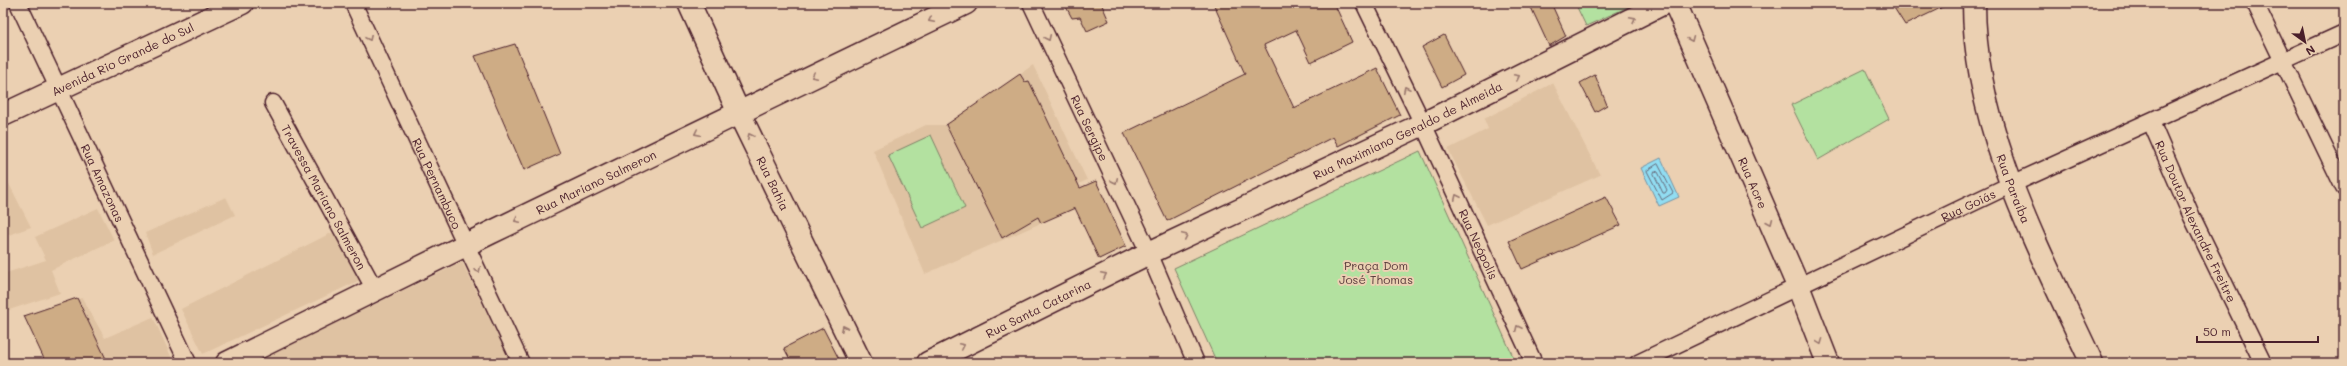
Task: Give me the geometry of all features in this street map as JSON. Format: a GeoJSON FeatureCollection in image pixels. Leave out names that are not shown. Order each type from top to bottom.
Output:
{"type":"FeatureCollection","features":[{"type":"Feature","properties":{"kind":"main road","name":"Avenida Rio Grande do Sul"},"geometry":{"type":"LineString","coordinates":[[3,115],[57,88],[242,3]]}},
{"type":"Feature","properties":{"kind":"main road","name":"Rua Bahia"},"geometry":{"type":"LineString","coordinates":[[689,3],[739,113],[861,363]]}},
{"type":"Feature","properties":{"kind":"main road","name":"Rua Mariano Salmeron"},"geometry":{"type":"LineString","coordinates":[[227,363],[966,3]]}},
{"type":"Feature","properties":{"kind":"main road","name":"Rua Maximiano Geraldo de Almeida"},"geometry":{"type":"LineString","coordinates":[[1149,253],[1424,124],[1664,3]]}},
{"type":"Feature","properties":{"kind":"main road","name":"Rua Acre"},"geometry":{"type":"LineString","coordinates":[[1675,3],[1798,286],[1828,363]]}},
{"type":"Feature","properties":{"kind":"main road","name":"Rua Paraíba"},"geometry":{"type":"LineString","coordinates":[[1974,3],[1974,32],[1983,92],[2010,185],[2092,363]]}},
{"type":"Feature","properties":{"kind":"main road","name":"Rua Santa Catarina"},"geometry":{"type":"LineString","coordinates":[[928,363],[1149,253]]}},
{"type":"Feature","properties":{"kind":"street","name":"Rua Amazonas"},"geometry":{"type":"LineString","coordinates":[[18,3],[188,363]]}},
{"type":"Feature","properties":{"kind":"street","name":"Rua Pernambuco"},"geometry":{"type":"LineString","coordinates":[[353,3],[521,363]]}},
{"type":"Feature","properties":{"kind":"street","name":"Rua Sergipe"},"geometry":{"type":"LineString","coordinates":[[1031,3],[1149,253],[1196,363]]}},
{"type":"Feature","properties":{"kind":"street","name":"Rua Neópolis"},"geometry":{"type":"LineString","coordinates":[[1364,3],[1424,124],[1534,363]]}},
{"type":"Feature","properties":{"kind":"street"},"geometry":{"type":"LineString","coordinates":[[2255,3],[2344,188]]}},
{"type":"Feature","properties":{"kind":"street","name":"Rua Goiás"},"geometry":{"type":"LineString","coordinates":[[1638,363],[2010,185],[2284,62],[2344,33]]}},
{"type":"Feature","properties":{"kind":"street","name":"Travessa Mariano Salmeron"},"geometry":{"type":"LineString","coordinates":[[273,103],[375,290]]}},
{"type":"Feature","properties":{"kind":"street","name":"Rua Doutor Alexandre Freitre"},"geometry":{"type":"LineString","coordinates":[[2151,122],[2192,217],[2263,363]]}},
{"type":"Feature","properties":{"kind":"shaded area"},"geometry":{"type":"Polygon","coordinates":[[[1033,65],[1087,180],[1067,190],[1075,208],[925,274],[873,150],[926,125],[946,125],[1033,65]]]}},
{"type":"Feature","properties":{"kind":"shaded area"},"geometry":{"type":"Polygon","coordinates":[[[1553,83],[1600,175],[1487,225],[1448,149],[1488,129],[1484,119],[1553,83]]]}},
{"type":"Feature","properties":{"kind":"shaded area"},"geometry":{"type":"Polygon","coordinates":[[[3,172],[31,227],[3,237],[3,172]]]}},
{"type":"Feature","properties":{"kind":"shaded area"},"geometry":{"type":"Polygon","coordinates":[[[226,197],[235,215],[153,254],[145,233],[226,197]]]}},
{"type":"Feature","properties":{"kind":"shaded area"},"geometry":{"type":"Polygon","coordinates":[[[98,208],[114,240],[51,270],[60,293],[3,312],[3,274],[46,260],[35,237],[98,208]]]}},
{"type":"Feature","properties":{"kind":"shaded area"},"geometry":{"type":"Polygon","coordinates":[[[333,232],[360,280],[203,354],[181,309],[333,232]]]}},
{"type":"Feature","properties":{"kind":"shaded area"},"geometry":{"type":"Polygon","coordinates":[[[462,262],[508,357],[496,363],[254,363],[462,262]]]}},
{"type":"Feature","properties":{"kind":"shaded area"},"geometry":{"type":"Polygon","coordinates":[[[82,298],[105,338],[153,317],[174,363],[46,363],[24,316],[82,298]]]}},
{"type":"Feature","properties":{"kind":"green space"},"geometry":{"type":"Polygon","coordinates":[[[1575,3],[1637,3],[1586,26],[1575,3]]]}},
{"type":"Feature","properties":{"kind":"green space"},"geometry":{"type":"Polygon","coordinates":[[[1865,69],[1889,119],[1818,160],[1791,105],[1865,69]]]}},
{"type":"Feature","properties":{"kind":"green space"},"geometry":{"type":"Polygon","coordinates":[[[931,135],[965,208],[922,228],[888,155],[931,135]]]}},
{"type":"Feature","properties":{"kind":"green space","name":"Praça Dom José Thomas"},"geometry":{"type":"Polygon","coordinates":[[[1420,151],[1516,363],[1217,363],[1174,268],[1420,151]]]}},
{"type":"Feature","properties":{"kind":"water"},"geometry":{"type":"Polygon","coordinates":[[[1661,158],[1679,197],[1659,206],[1641,168],[1661,158]]]}},
{"type":"Feature","properties":{"kind":"building"},"geometry":{"type":"Polygon","coordinates":[[[1064,3],[1101,3],[1109,21],[1087,31],[1080,17],[1072,18],[1064,3]]]}},
{"type":"Feature","properties":{"kind":"building"},"geometry":{"type":"Polygon","coordinates":[[[1213,3],[1334,3],[1352,42],[1311,62],[1296,30],[1264,45],[1294,108],[1377,68],[1400,115],[1338,146],[1333,137],[1167,221],[1124,133],[1245,74],[1213,3]]]}},
{"type":"Feature","properties":{"kind":"building"},"geometry":{"type":"Polygon","coordinates":[[[1529,3],[1551,3],[1566,36],[1549,46],[1529,3]]]}},
{"type":"Feature","properties":{"kind":"building"},"geometry":{"type":"Polygon","coordinates":[[[1891,3],[1951,3],[1905,25],[1891,3]]]}},
{"type":"Feature","properties":{"kind":"building"},"geometry":{"type":"Polygon","coordinates":[[[1444,35],[1464,75],[1442,87],[1422,47],[1444,35]]]}},
{"type":"Feature","properties":{"kind":"building"},"geometry":{"type":"Polygon","coordinates":[[[515,44],[560,154],[524,170],[475,56],[515,44]]]}},
{"type":"Feature","properties":{"kind":"building"},"geometry":{"type":"Polygon","coordinates":[[[1020,74],[1025,82],[1029,81],[1080,188],[1096,181],[1126,246],[1099,259],[1075,208],[1041,223],[1038,217],[1002,238],[946,125],[1020,74]]]}},
{"type":"Feature","properties":{"kind":"building"},"geometry":{"type":"Polygon","coordinates":[[[1595,75],[1607,105],[1595,112],[1580,83],[1595,75]]]}},
{"type":"Feature","properties":{"kind":"building"},"geometry":{"type":"Polygon","coordinates":[[[1606,197],[1621,225],[1522,269],[1509,241],[1606,197]]]}},
{"type":"Feature","properties":{"kind":"building"},"geometry":{"type":"Polygon","coordinates":[[[77,298],[108,363],[46,363],[24,316],[77,298]]]}},
{"type":"Feature","properties":{"kind":"building"},"geometry":{"type":"Polygon","coordinates":[[[823,328],[841,363],[792,363],[784,348],[823,328]]]}}]}
